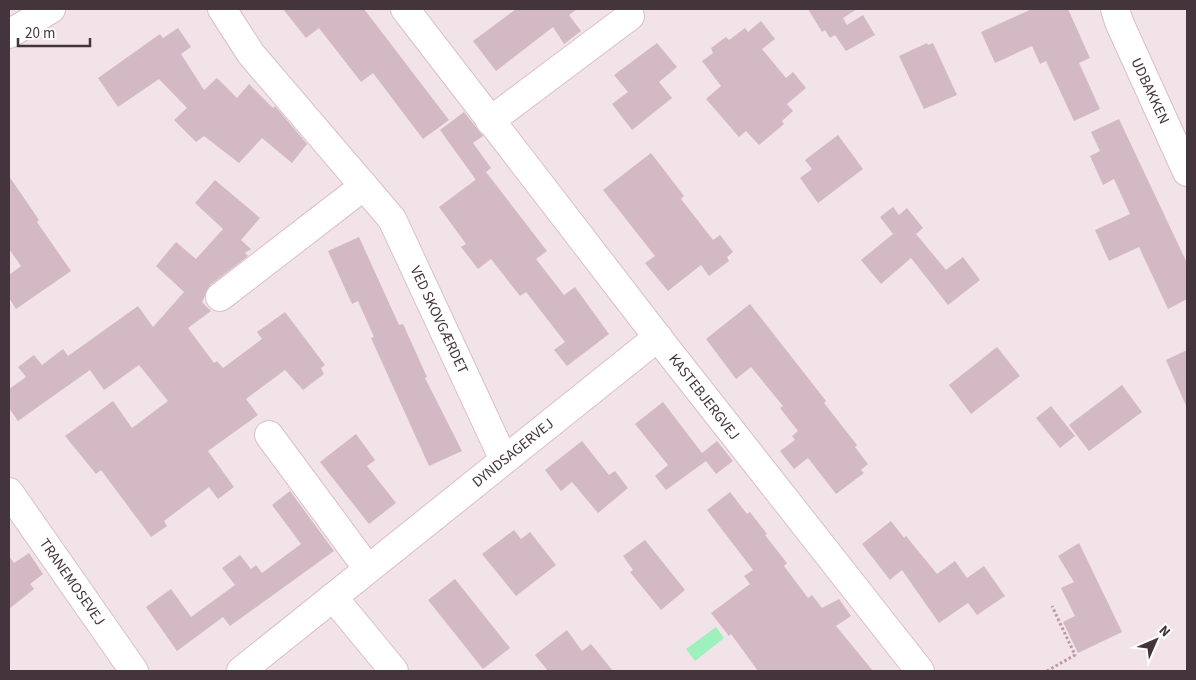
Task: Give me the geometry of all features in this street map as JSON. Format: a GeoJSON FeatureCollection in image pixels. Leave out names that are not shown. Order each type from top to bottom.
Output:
{"type":"FeatureCollection","features":[{"type":"Feature","properties":{"kind":"street"},"geometry":{"type":"LineString","coordinates":[[9,34],[51,9]]}},
{"type":"Feature","properties":{"kind":"street","name":"VED SKOVGÆRDET"},"geometry":{"type":"LineString","coordinates":[[222,9],[251,54],[392,219],[504,460]]}},
{"type":"Feature","properties":{"kind":"street","name":"KASTEBJERGVEJ"},"geometry":{"type":"LineString","coordinates":[[405,9],[658,337],[920,671]]}},
{"type":"Feature","properties":{"kind":"street","name":"UDBAKKEN"},"geometry":{"type":"LineString","coordinates":[[1115,9],[1119,22],[1187,172]]}},
{"type":"Feature","properties":{"kind":"street"},"geometry":{"type":"LineString","coordinates":[[490,121],[630,16]]}},
{"type":"Feature","properties":{"kind":"street"},"geometry":{"type":"LineString","coordinates":[[220,298],[364,186]]}},
{"type":"Feature","properties":{"kind":"street","name":"DYNDSAGERVEJ"},"geometry":{"type":"LineString","coordinates":[[240,671],[658,337]]}},
{"type":"Feature","properties":{"kind":"street"},"geometry":{"type":"LineString","coordinates":[[268,435],[368,569]]}},
{"type":"Feature","properties":{"kind":"street","name":"TRANEMOSEVEJ"},"geometry":{"type":"LineString","coordinates":[[9,492],[134,671]]}},
{"type":"Feature","properties":{"kind":"street"},"geometry":{"type":"LineString","coordinates":[[333,597],[394,671]]}},
{"type":"Feature","properties":{"kind":"path"},"geometry":{"type":"LineString","coordinates":[[1047,671],[1074,655],[1052,606]]}},
{"type":"Feature","properties":{"kind":"shaded area"},"geometry":{"type":"Polygon","coordinates":[[[716,627],[724,638],[695,661],[686,649],[716,627]]]}},
{"type":"Feature","properties":{"kind":"building"},"geometry":{"type":"Polygon","coordinates":[[[283,9],[364,9],[449,120],[423,139],[373,73],[361,82],[319,28],[306,38],[283,9]]]}},
{"type":"Feature","properties":{"kind":"building"},"geometry":{"type":"Polygon","coordinates":[[[516,9],[577,9],[569,15],[581,31],[564,44],[553,27],[496,71],[473,41],[516,9]]]}},
{"type":"Feature","properties":{"kind":"building"},"geometry":{"type":"Polygon","coordinates":[[[808,9],[857,9],[843,18],[847,25],[863,15],[875,35],[846,51],[835,35],[830,38],[825,30],[822,32],[808,9]]]}},
{"type":"Feature","properties":{"kind":"building"},"geometry":{"type":"Polygon","coordinates":[[[1032,9],[1068,9],[1090,58],[1079,63],[1100,109],[1074,121],[1046,61],[1040,64],[1032,46],[995,63],[981,32],[1032,9]]]}},
{"type":"Feature","properties":{"kind":"building"},"geometry":{"type":"Polygon","coordinates":[[[761,21],[775,39],[762,49],[786,78],[793,72],[806,88],[787,104],[793,111],[782,121],[784,124],[759,145],[746,131],[739,137],[706,99],[721,86],[702,61],[713,53],[711,48],[726,37],[729,40],[745,28],[748,32],[761,21]]]}},
{"type":"Feature","properties":{"kind":"building"},"geometry":{"type":"Polygon","coordinates":[[[178,28],[191,47],[181,54],[204,90],[217,78],[237,98],[249,84],[273,108],[275,106],[307,144],[292,163],[262,138],[239,163],[204,136],[196,142],[174,120],[187,108],[159,79],[118,107],[98,78],[160,34],[163,38],[178,28]]]}},
{"type":"Feature","properties":{"kind":"building"},"geometry":{"type":"Polygon","coordinates":[[[657,43],[677,67],[659,82],[672,98],[632,130],[612,104],[628,92],[614,75],[657,43]]]}},
{"type":"Feature","properties":{"kind":"building"},"geometry":{"type":"Polygon","coordinates":[[[927,43],[928,45],[933,43],[957,95],[924,109],[899,56],[927,43]]]}},
{"type":"Feature","properties":{"kind":"building"},"geometry":{"type":"Polygon","coordinates":[[[464,112],[483,136],[473,143],[491,168],[476,180],[440,130],[464,112]]]}},
{"type":"Feature","properties":{"kind":"building"},"geometry":{"type":"Polygon","coordinates":[[[1119,119],[1187,263],[1187,299],[1168,309],[1139,247],[1109,261],[1095,230],[1130,214],[1114,179],[1103,185],[1090,156],[1100,151],[1091,132],[1119,119]]]}},
{"type":"Feature","properties":{"kind":"building"},"geometry":{"type":"Polygon","coordinates":[[[838,135],[863,169],[818,203],[800,178],[812,169],[805,160],[838,135]]]}},
{"type":"Feature","properties":{"kind":"building"},"geometry":{"type":"Polygon","coordinates":[[[651,153],[684,196],[681,199],[713,240],[720,235],[733,252],[727,257],[729,261],[709,276],[701,265],[668,291],[645,263],[655,256],[603,190],[651,153]]]}},
{"type":"Feature","properties":{"kind":"building"},"geometry":{"type":"Polygon","coordinates":[[[486,172],[547,251],[536,259],[564,295],[575,287],[609,334],[567,366],[554,350],[565,342],[526,292],[520,296],[491,259],[478,269],[461,247],[466,244],[439,207],[486,172]]]}},
{"type":"Feature","properties":{"kind":"building"},"geometry":{"type":"Polygon","coordinates":[[[9,176],[39,220],[37,222],[71,271],[16,309],[9,298],[9,275],[21,266],[9,249],[9,176]]]}},
{"type":"Feature","properties":{"kind":"building"},"geometry":{"type":"Polygon","coordinates":[[[215,180],[260,218],[241,240],[251,249],[245,253],[248,256],[210,285],[202,302],[211,311],[188,328],[214,363],[217,361],[223,368],[262,339],[257,332],[285,312],[325,365],[321,368],[324,374],[303,390],[285,370],[246,399],[258,415],[208,451],[234,487],[218,499],[209,487],[164,521],[167,526],[151,537],[101,470],[96,474],[65,436],[113,401],[132,428],[168,401],[139,365],[104,390],[90,370],[18,421],[9,408],[9,389],[26,377],[18,367],[34,355],[42,365],[63,349],[68,356],[138,306],[153,327],[184,292],[156,266],[176,242],[196,259],[223,229],[195,203],[215,180]]]}},
{"type":"Feature","properties":{"kind":"building"},"geometry":{"type":"Polygon","coordinates":[[[893,207],[899,215],[907,208],[923,228],[916,234],[946,270],[963,257],[980,280],[948,305],[911,258],[881,284],[861,260],[893,234],[880,217],[893,207]]]}},
{"type":"Feature","properties":{"kind":"building"},"geometry":{"type":"Polygon","coordinates":[[[359,237],[399,325],[403,324],[427,377],[425,378],[462,451],[429,466],[371,338],[374,337],[358,301],[352,304],[328,251],[359,237]]]}},
{"type":"Feature","properties":{"kind":"building"},"geometry":{"type":"Polygon","coordinates":[[[750,304],[826,401],[824,403],[857,445],[855,447],[868,464],[861,470],[864,473],[836,494],[808,458],[794,469],[780,451],[795,440],[792,436],[798,431],[780,408],[783,406],[751,367],[736,379],[706,339],[750,304]]]}},
{"type":"Feature","properties":{"kind":"building"},"geometry":{"type":"Polygon","coordinates":[[[997,347],[1020,376],[971,414],[949,385],[997,347]]]}},
{"type":"Feature","properties":{"kind":"building"},"geometry":{"type":"Polygon","coordinates":[[[1187,350],[1187,408],[1166,360],[1187,350]]]}},
{"type":"Feature","properties":{"kind":"building"},"geometry":{"type":"Polygon","coordinates":[[[1122,385],[1142,412],[1089,451],[1069,425],[1122,385]]]}},
{"type":"Feature","properties":{"kind":"building"},"geometry":{"type":"Polygon","coordinates":[[[663,402],[702,453],[717,441],[733,461],[716,474],[706,461],[666,490],[655,476],[668,465],[635,424],[663,402]]]}},
{"type":"Feature","properties":{"kind":"building"},"geometry":{"type":"Polygon","coordinates":[[[1051,406],[1075,436],[1060,448],[1036,418],[1051,406]]]}},
{"type":"Feature","properties":{"kind":"building"},"geometry":{"type":"Polygon","coordinates":[[[356,434],[375,460],[367,466],[396,503],[369,524],[320,462],[356,434]]]}},
{"type":"Feature","properties":{"kind":"building"},"geometry":{"type":"Polygon","coordinates":[[[582,441],[609,475],[615,471],[628,488],[598,513],[572,482],[561,491],[545,470],[582,441]]]}},
{"type":"Feature","properties":{"kind":"building"},"geometry":{"type":"Polygon","coordinates":[[[290,491],[334,551],[230,626],[223,617],[177,651],[146,607],[171,589],[191,617],[235,585],[222,568],[240,555],[251,569],[256,565],[262,573],[301,544],[272,505],[290,491]]]}},
{"type":"Feature","properties":{"kind":"building"},"geometry":{"type":"Polygon","coordinates":[[[730,492],[747,514],[750,512],[767,534],[765,535],[787,563],[784,566],[808,598],[812,595],[822,608],[839,599],[851,616],[836,626],[873,671],[758,671],[731,634],[729,636],[711,613],[750,584],[744,576],[753,570],[707,510],[730,492]]]}},
{"type":"Feature","properties":{"kind":"building"},"geometry":{"type":"Polygon","coordinates":[[[891,521],[937,574],[955,561],[967,578],[984,566],[1005,596],[977,615],[968,603],[939,623],[902,570],[890,580],[862,544],[891,521]]]}},
{"type":"Feature","properties":{"kind":"building"},"geometry":{"type":"Polygon","coordinates":[[[514,530],[521,539],[530,532],[556,565],[516,596],[482,554],[514,530]]]}},
{"type":"Feature","properties":{"kind":"building"},"geometry":{"type":"Polygon","coordinates":[[[645,540],[685,590],[661,610],[630,572],[633,570],[623,556],[645,540]]]}},
{"type":"Feature","properties":{"kind":"building"},"geometry":{"type":"Polygon","coordinates":[[[1079,543],[1122,632],[1078,653],[1063,622],[1075,616],[1061,588],[1074,582],[1058,556],[1079,543]]]}},
{"type":"Feature","properties":{"kind":"building"},"geometry":{"type":"Polygon","coordinates":[[[29,553],[43,574],[30,584],[34,589],[9,609],[9,556],[14,563],[29,553]]]}},
{"type":"Feature","properties":{"kind":"building"},"geometry":{"type":"Polygon","coordinates":[[[455,579],[510,648],[483,669],[428,600],[455,579]]]}},
{"type":"Feature","properties":{"kind":"building"},"geometry":{"type":"Polygon","coordinates":[[[567,630],[582,651],[591,644],[613,671],[548,671],[535,655],[567,630]]]}}]}
